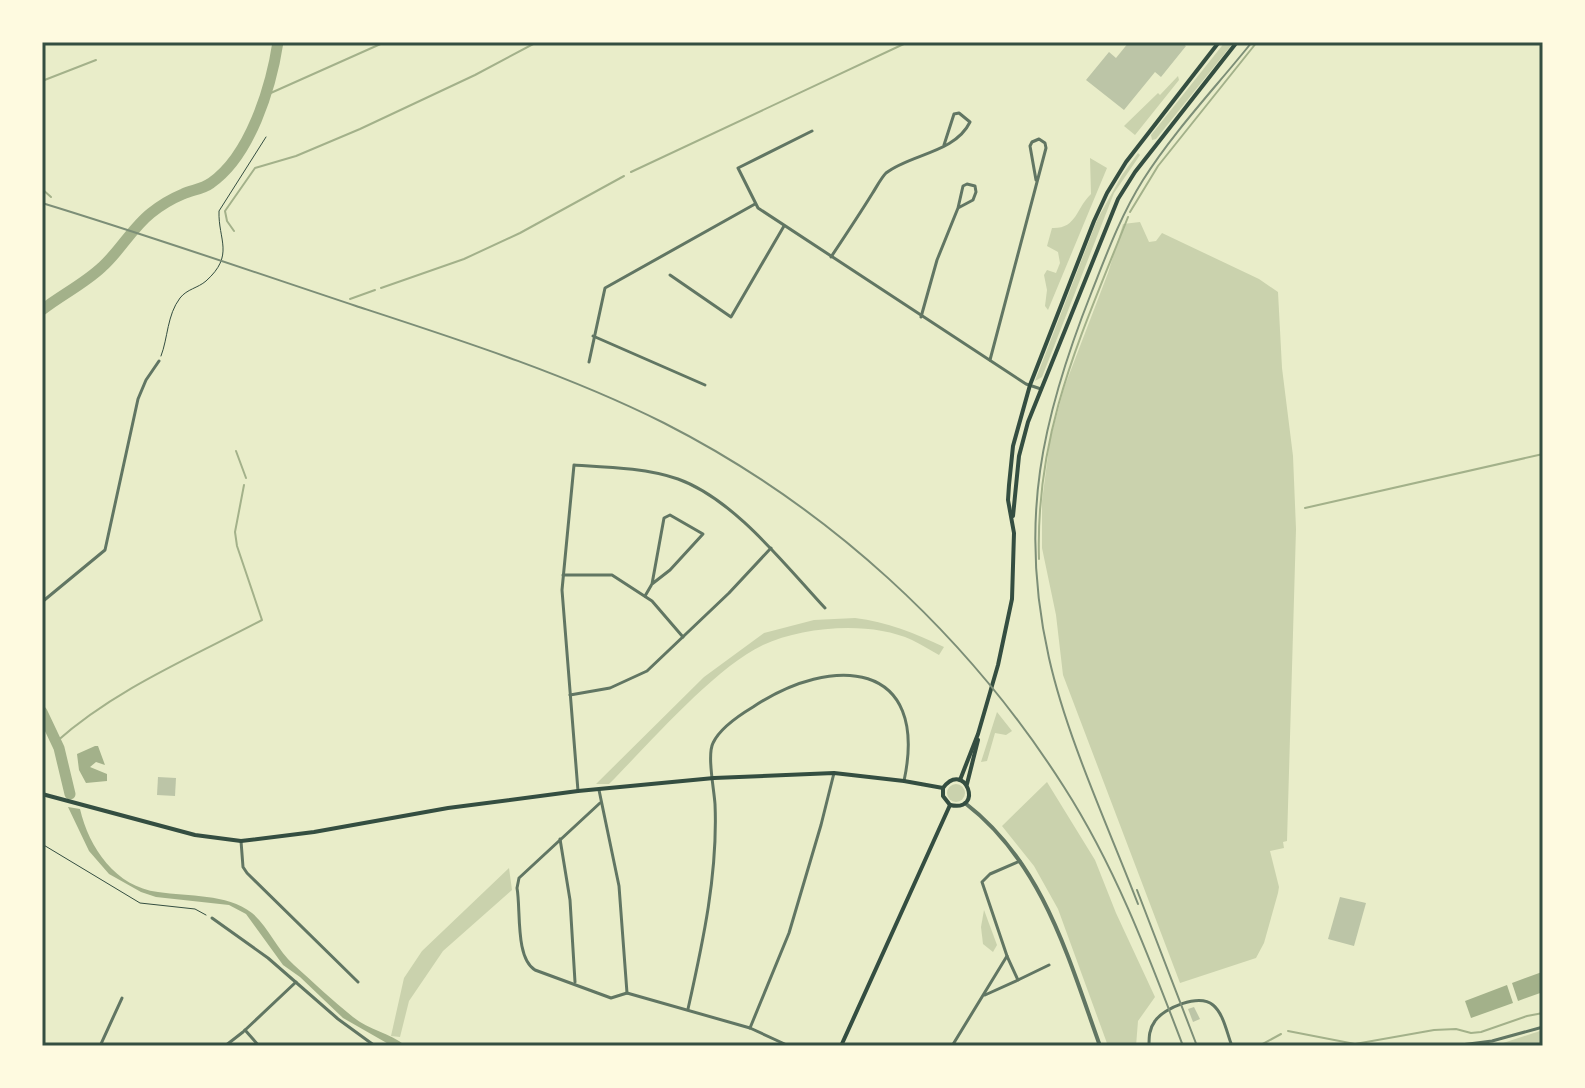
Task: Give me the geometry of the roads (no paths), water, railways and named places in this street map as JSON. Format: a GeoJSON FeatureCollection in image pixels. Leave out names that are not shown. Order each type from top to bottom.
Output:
{"type":"FeatureCollection","features":[{"type":"Feature","properties":{"kind":"main road"},"geometry":{"type":"LineString","coordinates":[[1013,517],[1008,500],[1013,450],[1030,385],[1107,193],[1126,162],[1219,42]]}},
{"type":"Feature","properties":{"kind":"main road"},"geometry":{"type":"LineString","coordinates":[[960,780],[978,734],[1001,655],[1012,599],[1015,555],[1013,517],[1021,447],[1041,389],[1118,199],[1135,172],[1237,42]]}},
{"type":"Feature","properties":{"kind":"main road"},"geometry":{"type":"LineString","coordinates":[[943,788],[944,800],[950,805],[965,803],[970,794],[967,784],[978,734]]}},
{"type":"Feature","properties":{"kind":"main road"},"geometry":{"type":"LineString","coordinates":[[42,794],[195,835],[241,841],[314,832],[448,808],[714,778],[834,773],[943,788]]}},
{"type":"Feature","properties":{"kind":"main road"},"geometry":{"type":"LineString","coordinates":[[943,788],[952,780],[967,784]]}},
{"type":"Feature","properties":{"kind":"main road"},"geometry":{"type":"LineString","coordinates":[[841,1046],[950,805]]}},
{"type":"Feature","properties":{"kind":"street"},"geometry":{"type":"LineString","coordinates":[[831,257],[885,174],[944,145],[965,131],[970,122],[966,117],[954,114],[944,145]]}},
{"type":"Feature","properties":{"kind":"street"},"geometry":{"type":"LineString","coordinates":[[812,131],[738,168],[755,204],[921,317],[1041,389]]}},
{"type":"Feature","properties":{"kind":"street"},"geometry":{"type":"LineString","coordinates":[[990,360],[1046,148],[1044,141],[1039,139],[1030,146],[1036,180]]}},
{"type":"Feature","properties":{"kind":"street"},"geometry":{"type":"LineString","coordinates":[[921,317],[963,186],[975,186],[973,200],[958,208]]}},
{"type":"Feature","properties":{"kind":"street"},"geometry":{"type":"LineString","coordinates":[[589,362],[605,288],[755,204]]}},
{"type":"Feature","properties":{"kind":"street"},"geometry":{"type":"LineString","coordinates":[[670,275],[731,317],[784,226]]}},
{"type":"Feature","properties":{"kind":"street"},"geometry":{"type":"LineString","coordinates":[[593,336],[705,385]]}},
{"type":"Feature","properties":{"kind":"street"},"geometry":{"type":"LineString","coordinates":[[42,602],[105,550],[138,399],[159,361]]}},
{"type":"Feature","properties":{"kind":"street"},"geometry":{"type":"LineString","coordinates":[[578,791],[564,637],[562,575],[574,465],[646,473],[688,483],[728,509],[771,548],[825,608]]}},
{"type":"Feature","properties":{"kind":"street"},"geometry":{"type":"LineString","coordinates":[[645,596],[652,584],[664,518],[670,515],[703,534],[670,570],[652,584]]}},
{"type":"Feature","properties":{"kind":"street"},"geometry":{"type":"LineString","coordinates":[[570,695],[610,688],[631,681],[647,671],[771,548]]}},
{"type":"Feature","properties":{"kind":"street"},"geometry":{"type":"LineString","coordinates":[[562,575],[612,575],[645,596],[683,637]]}},
{"type":"Feature","properties":{"kind":"street"},"geometry":{"type":"LineString","coordinates":[[688,1009],[710,900],[716,828],[711,748],[714,740],[732,721],[787,686],[835,675],[871,679],[882,683],[898,698],[904,711],[909,740],[904,781]]}},
{"type":"Feature","properties":{"kind":"street"},"geometry":{"type":"LineString","coordinates":[[750,1028],[789,933],[834,773]]}},
{"type":"Feature","properties":{"kind":"street"},"geometry":{"type":"LineString","coordinates":[[599,790],[619,886],[627,993]]}},
{"type":"Feature","properties":{"kind":"street"},"geometry":{"type":"LineString","coordinates":[[600,803],[519,878],[517,888],[522,948],[528,965],[611,998],[627,993],[688,1009],[750,1028],[789,1046]]}},
{"type":"Feature","properties":{"kind":"street"},"geometry":{"type":"LineString","coordinates":[[965,803],[990,825],[1034,881],[1056,924],[1100,1046]]}},
{"type":"Feature","properties":{"kind":"street"},"geometry":{"type":"LineString","coordinates":[[560,839],[570,900],[576,983]]}},
{"type":"Feature","properties":{"kind":"street"},"geometry":{"type":"LineString","coordinates":[[241,841],[243,867],[247,873],[358,982]]}},
{"type":"Feature","properties":{"kind":"street"},"geometry":{"type":"LineString","coordinates":[[1018,980],[982,882],[990,874],[1020,861]]}},
{"type":"Feature","properties":{"kind":"street"},"geometry":{"type":"LineString","coordinates":[[212,918],[268,958],[338,1019],[375,1046]]}},
{"type":"Feature","properties":{"kind":"street"},"geometry":{"type":"LineString","coordinates":[[952,1046],[1007,956]]}},
{"type":"Feature","properties":{"kind":"street"},"geometry":{"type":"LineString","coordinates":[[985,995],[1049,965]]}},
{"type":"Feature","properties":{"kind":"street"},"geometry":{"type":"LineString","coordinates":[[225,1046],[296,982]]}},
{"type":"Feature","properties":{"kind":"street"},"geometry":{"type":"LineString","coordinates":[[100,1046],[122,998]]}},
{"type":"Feature","properties":{"kind":"street"},"geometry":{"type":"LineString","coordinates":[[1149,1046],[1152,1026],[1166,1011],[1201,1000],[1213,1005],[1220,1015],[1232,1046]]}},
{"type":"Feature","properties":{"kind":"street"},"geometry":{"type":"LineString","coordinates":[[1453,1046],[1492,1041],[1543,1027]]}},
{"type":"Feature","properties":{"kind":"street"},"geometry":{"type":"LineString","coordinates":[[245,1030],[259,1046]]}},
{"type":"Feature","properties":{"kind":"street"},"geometry":{"type":"LineString","coordinates":[[1288,1046],[1302,1046]]}},
{"type":"Feature","properties":{"kind":"waterway"},"geometry":{"type":"LineString","coordinates":[[42,310],[102,267],[155,210],[166,202],[208,185],[225,171],[237,156],[256,120],[270,80],[278,42]]}},
{"type":"Feature","properties":{"kind":"waterway"},"geometry":{"type":"LineString","coordinates":[[264,96],[385,42]]}},
{"type":"Feature","properties":{"kind":"waterway"},"geometry":{"type":"LineString","coordinates":[[234,231],[225,211],[255,168],[296,156],[360,129],[537,42]]}},
{"type":"Feature","properties":{"kind":"waterway"},"geometry":{"type":"LineString","coordinates":[[631,172],[908,42]]}},
{"type":"Feature","properties":{"kind":"waterway"},"geometry":{"type":"LineString","coordinates":[[1130,212],[1158,166],[1257,42]]}},
{"type":"Feature","properties":{"kind":"waterway"},"geometry":{"type":"LineString","coordinates":[[42,81],[96,60]]}},
{"type":"Feature","properties":{"kind":"waterway"},"geometry":{"type":"LineString","coordinates":[[381,288],[464,259],[520,233],[624,176]]}},
{"type":"Feature","properties":{"kind":"waterway"},"geometry":{"type":"LineString","coordinates":[[42,189],[51,197]]}},
{"type":"Feature","properties":{"kind":"waterway"},"geometry":{"type":"LineString","coordinates":[[1039,559],[1040,512],[1053,425],[1079,342],[1128,217]]}},
{"type":"Feature","properties":{"kind":"waterway"},"geometry":{"type":"LineString","coordinates":[[350,299],[375,290]]}},
{"type":"Feature","properties":{"kind":"waterway"},"geometry":{"type":"LineString","coordinates":[[236,451],[246,478]]}},
{"type":"Feature","properties":{"kind":"waterway"},"geometry":{"type":"LineString","coordinates":[[1305,508],[1543,454]]}},
{"type":"Feature","properties":{"kind":"waterway"},"geometry":{"type":"LineString","coordinates":[[56,742],[129,690],[262,620],[235,532],[244,485]]}},
{"type":"Feature","properties":{"kind":"waterway"},"geometry":{"type":"LineString","coordinates":[[42,712],[59,748],[70,794]]}},
{"type":"Feature","properties":{"kind":"waterway"},"geometry":{"type":"LineString","coordinates":[[1288,1031],[1355,1044],[1434,1030],[1481,1032],[1543,1013]]}},
{"type":"Feature","properties":{"kind":"waterway"},"geometry":{"type":"LineString","coordinates":[[1259,1046],[1281,1034]]}},
{"type":"Feature","properties":{"kind":"railway"},"geometry":{"type":"LineString","coordinates":[[1138,904],[1077,750],[1049,658],[1036,561],[1040,470],[1048,426],[1075,337],[1128,207],[1168,144],[1252,42]]}},
{"type":"Feature","properties":{"kind":"railway"},"geometry":{"type":"LineString","coordinates":[[42,203],[551,373],[664,423],[724,456],[781,493],[888,578],[983,677],[1025,731],[1064,787],[1100,849],[1130,914],[1183,1046]]}},
{"type":"Feature","properties":{"kind":"railway"},"geometry":{"type":"LineString","coordinates":[[1137,890],[1197,1046]]}}]}
